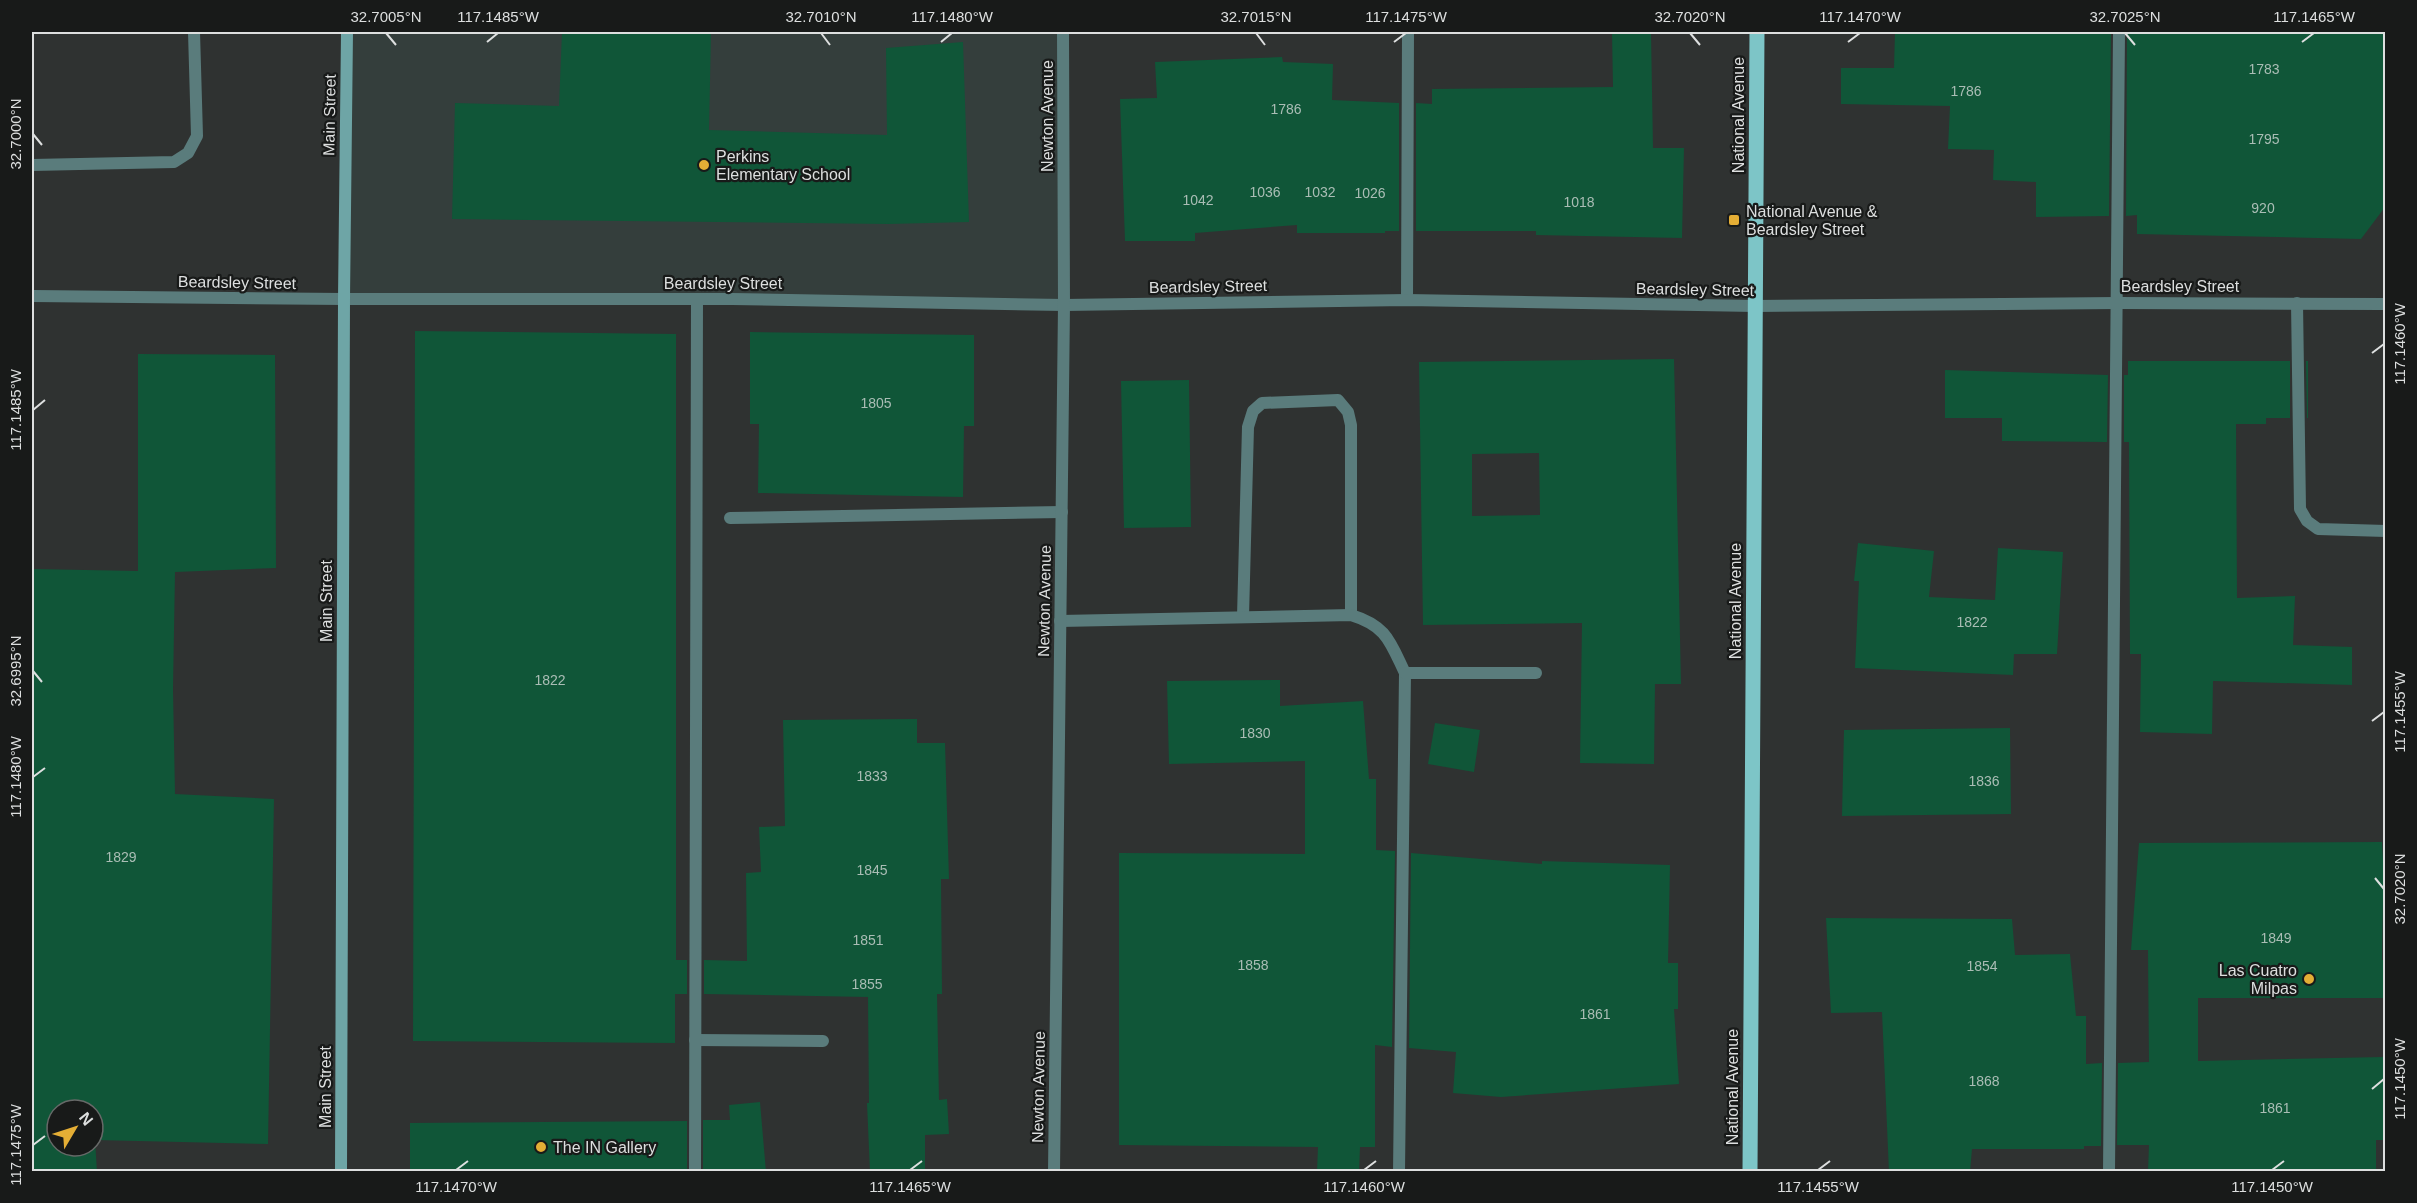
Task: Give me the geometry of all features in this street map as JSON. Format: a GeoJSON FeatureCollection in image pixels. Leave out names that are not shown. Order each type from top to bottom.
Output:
{"type":"FeatureCollection","features":[{"type":"Feature","properties":{"kind":"main road","name":"National Avenue"},"geometry":{"type":"LineString","coordinates":[[1750,1172],[1757,32]]}},
{"type":"Feature","properties":{"kind":"street"},"geometry":{"type":"LineString","coordinates":[[32,165],[174,162],[188,153],[197,136],[194,32]]}},
{"type":"Feature","properties":{"kind":"street","name":"Main Street"},"geometry":{"type":"LineString","coordinates":[[341,1172],[347,32]]}},
{"type":"Feature","properties":{"kind":"street","name":"Newton Avenue"},"geometry":{"type":"LineString","coordinates":[[1054,1172],[1064,305],[1063,32]]}},
{"type":"Feature","properties":{"kind":"street"},"geometry":{"type":"LineString","coordinates":[[1407,300],[1408,32]]}},
{"type":"Feature","properties":{"kind":"street"},"geometry":{"type":"LineString","coordinates":[[2109,1172],[2119,32]]}},
{"type":"Feature","properties":{"kind":"street","name":"Beardsley Street"},"geometry":{"type":"LineString","coordinates":[[32,296],[697,299],[1064,305],[1407,300],[1755,306],[2118,303],[2385,304]]}},
{"type":"Feature","properties":{"kind":"street"},"geometry":{"type":"LineString","coordinates":[[695,1172],[697,299]]}},
{"type":"Feature","properties":{"kind":"street"},"geometry":{"type":"LineString","coordinates":[[2297,303],[2300,509],[2307,521],[2318,529],[2385,531]]}},
{"type":"Feature","properties":{"kind":"street"},"geometry":{"type":"LineString","coordinates":[[1243,617],[1248,427],[1253,411],[1262,403],[1338,400],[1348,412],[1351,425],[1351,615]]}},
{"type":"Feature","properties":{"kind":"street"},"geometry":{"type":"LineString","coordinates":[[730,518],[1062,512]]}},
{"type":"Feature","properties":{"kind":"street"},"geometry":{"type":"LineString","coordinates":[[1060,621],[1351,615],[1371,621],[1389,640],[1405,673],[1399,1172]]}},
{"type":"Feature","properties":{"kind":"street"},"geometry":{"type":"LineString","coordinates":[[1405,673],[1536,673]]}},
{"type":"Feature","properties":{"kind":"street"},"geometry":{"type":"LineString","coordinates":[[695,1040],[823,1041]]}},
{"type":"Feature","properties":{"kind":"shaded area","name":"Perkins Elementary School"},"geometry":{"type":"Polygon","coordinates":[[[347,32],[1063,32],[1064,305],[344,299],[347,32]]]}},
{"type":"Feature","properties":{"kind":"building"},"geometry":{"type":"Polygon","coordinates":[[[562,32],[711,32],[709,130],[887,135],[886,48],[963,42],[969,222],[888,224],[452,219],[455,103],[559,106],[562,32]]]}},
{"type":"Feature","properties":{"kind":"building"},"geometry":{"type":"Polygon","coordinates":[[[1612,32],[1651,32],[1653,148],[1684,148],[1682,238],[1536,235],[1536,231],[1416,231],[1416,103],[1432,104],[1432,89],[1613,87],[1612,32]]]}},
{"type":"Feature","properties":{"kind":"building"},"geometry":{"type":"Polygon","coordinates":[[[1895,32],[2111,32],[2109,216],[2036,217],[2036,182],[1993,180],[1994,150],[1948,149],[1950,106],[1841,104],[1841,68],[1894,68],[1895,32]]]}},
{"type":"Feature","properties":{"kind":"building"},"geometry":{"type":"Polygon","coordinates":[[[2127,32],[2385,32],[2385,207],[2361,239],[2137,234],[2137,215],[2126,216],[2127,32]]]}},
{"type":"Feature","properties":{"kind":"building"},"geometry":{"type":"Polygon","coordinates":[[[1282,57],[1283,62],[1333,64],[1332,100],[1399,103],[1399,231],[1297,233],[1297,225],[1195,233],[1195,241],[1125,241],[1120,99],[1157,98],[1155,62],[1282,57]]]}},
{"type":"Feature","properties":{"kind":"building"},"geometry":{"type":"Polygon","coordinates":[[[415,331],[676,334],[676,960],[687,960],[687,994],[675,994],[675,1043],[413,1041],[415,331]]]}},
{"type":"Feature","properties":{"kind":"building"},"geometry":{"type":"Polygon","coordinates":[[[750,332],[974,335],[974,426],[964,426],[963,497],[758,493],[759,424],[750,424],[750,332]]]}},
{"type":"Feature","properties":{"kind":"building"},"geometry":{"type":"Polygon","coordinates":[[[138,354],[275,355],[276,568],[175,572],[173,689],[175,794],[274,799],[268,1144],[105,1140],[105,1098],[45,1098],[45,1158],[96,1158],[97,1172],[32,1172],[32,569],[138,571],[138,354]]]}},
{"type":"Feature","properties":{"kind":"building"},"geometry":{"type":"Polygon","coordinates":[[[1674,359],[1681,684],[1655,684],[1654,764],[1580,763],[1582,623],[1423,625],[1419,362],[1674,359]],[[1539,453],[1472,454],[1472,516],[1540,515],[1539,453]]]}},
{"type":"Feature","properties":{"kind":"building"},"geometry":{"type":"Polygon","coordinates":[[[2128,361],[2290,361],[2290,418],[2266,418],[2266,424],[2236,424],[2237,598],[2295,596],[2293,645],[2352,647],[2352,685],[2213,681],[2212,734],[2140,732],[2141,654],[2130,654],[2129,442],[2124,442],[2124,375],[2128,375],[2128,361]]]}},
{"type":"Feature","properties":{"kind":"building"},"geometry":{"type":"Polygon","coordinates":[[[2306,361],[2308,361],[2308,418],[2307,418],[2306,361]]]}},
{"type":"Feature","properties":{"kind":"building"},"geometry":{"type":"Polygon","coordinates":[[[1945,370],[2108,375],[2107,442],[2002,441],[2002,418],[1945,418],[1945,370]]]}},
{"type":"Feature","properties":{"kind":"building"},"geometry":{"type":"Polygon","coordinates":[[[1189,380],[1191,527],[1124,528],[1121,381],[1189,380]]]}},
{"type":"Feature","properties":{"kind":"building"},"geometry":{"type":"Polygon","coordinates":[[[1858,543],[1934,551],[1929,597],[1995,600],[1998,548],[2063,552],[2057,654],[2014,654],[2013,675],[1855,668],[1859,581],[1854,581],[1858,543]]]}},
{"type":"Feature","properties":{"kind":"building"},"geometry":{"type":"Polygon","coordinates":[[[1280,680],[1280,706],[1363,701],[1369,779],[1376,779],[1376,850],[1395,851],[1392,1047],[1375,1045],[1375,1147],[1360,1147],[1359,1172],[1317,1172],[1318,1147],[1119,1145],[1119,853],[1305,854],[1305,761],[1169,764],[1167,681],[1280,680]]]}},
{"type":"Feature","properties":{"kind":"building"},"geometry":{"type":"Polygon","coordinates":[[[917,719],[917,743],[945,743],[949,879],[941,879],[942,994],[937,994],[939,1100],[947,1099],[949,1134],[925,1135],[925,1172],[870,1172],[867,1103],[869,1103],[868,997],[704,994],[704,960],[747,961],[746,873],[761,872],[759,827],[785,826],[783,720],[917,719]]]}},
{"type":"Feature","properties":{"kind":"building"},"geometry":{"type":"Polygon","coordinates":[[[1435,723],[1480,730],[1474,772],[1428,764],[1435,723]]]}},
{"type":"Feature","properties":{"kind":"building"},"geometry":{"type":"Polygon","coordinates":[[[2010,728],[2011,814],[1842,816],[1844,730],[2010,728]]]}},
{"type":"Feature","properties":{"kind":"building"},"geometry":{"type":"Polygon","coordinates":[[[2382,842],[2385,897],[2383,898],[2382,960],[2384,960],[2384,998],[2198,998],[2198,1061],[2383,1057],[2385,1140],[2376,1140],[2376,1172],[2148,1172],[2149,1145],[2117,1145],[2118,1063],[2149,1062],[2148,950],[2131,950],[2139,843],[2382,842]]]}},
{"type":"Feature","properties":{"kind":"building"},"geometry":{"type":"Polygon","coordinates":[[[1411,853],[1542,864],[1542,861],[1670,865],[1668,963],[1678,963],[1678,1009],[1674,1009],[1679,1084],[1501,1097],[1453,1093],[1456,1052],[1409,1048],[1411,853]]]}},
{"type":"Feature","properties":{"kind":"building"},"geometry":{"type":"Polygon","coordinates":[[[1826,918],[2012,919],[2015,955],[2070,954],[2076,1016],[2086,1016],[2086,1064],[2102,1063],[2101,1146],[2084,1146],[2084,1149],[1972,1149],[1970,1172],[1889,1172],[1882,1012],[1831,1013],[1826,918]]]}},
{"type":"Feature","properties":{"kind":"building"},"geometry":{"type":"Polygon","coordinates":[[[760,1102],[766,1172],[703,1172],[703,1120],[730,1120],[729,1105],[760,1102]]]}},
{"type":"Feature","properties":{"kind":"building","name":"The IN Gallery"},"geometry":{"type":"Polygon","coordinates":[[[687,1121],[687,1172],[410,1172],[410,1123],[687,1121]]]}},
{"type":"Feature","properties":{"kind":"place","name":"Perkins Elementary School"},"geometry":{"type":"Point","coordinates":[704,165]}},
{"type":"Feature","properties":{"kind":"place","name":"National Avenue & Beardsley Street"},"geometry":{"type":"Point","coordinates":[1734,220]}},
{"type":"Feature","properties":{"kind":"place","name":"Las Cuatro Milpas"},"geometry":{"type":"Point","coordinates":[2309,979]}},
{"type":"Feature","properties":{"kind":"place","name":"The IN Gallery"},"geometry":{"type":"Point","coordinates":[541,1147]}}]}
